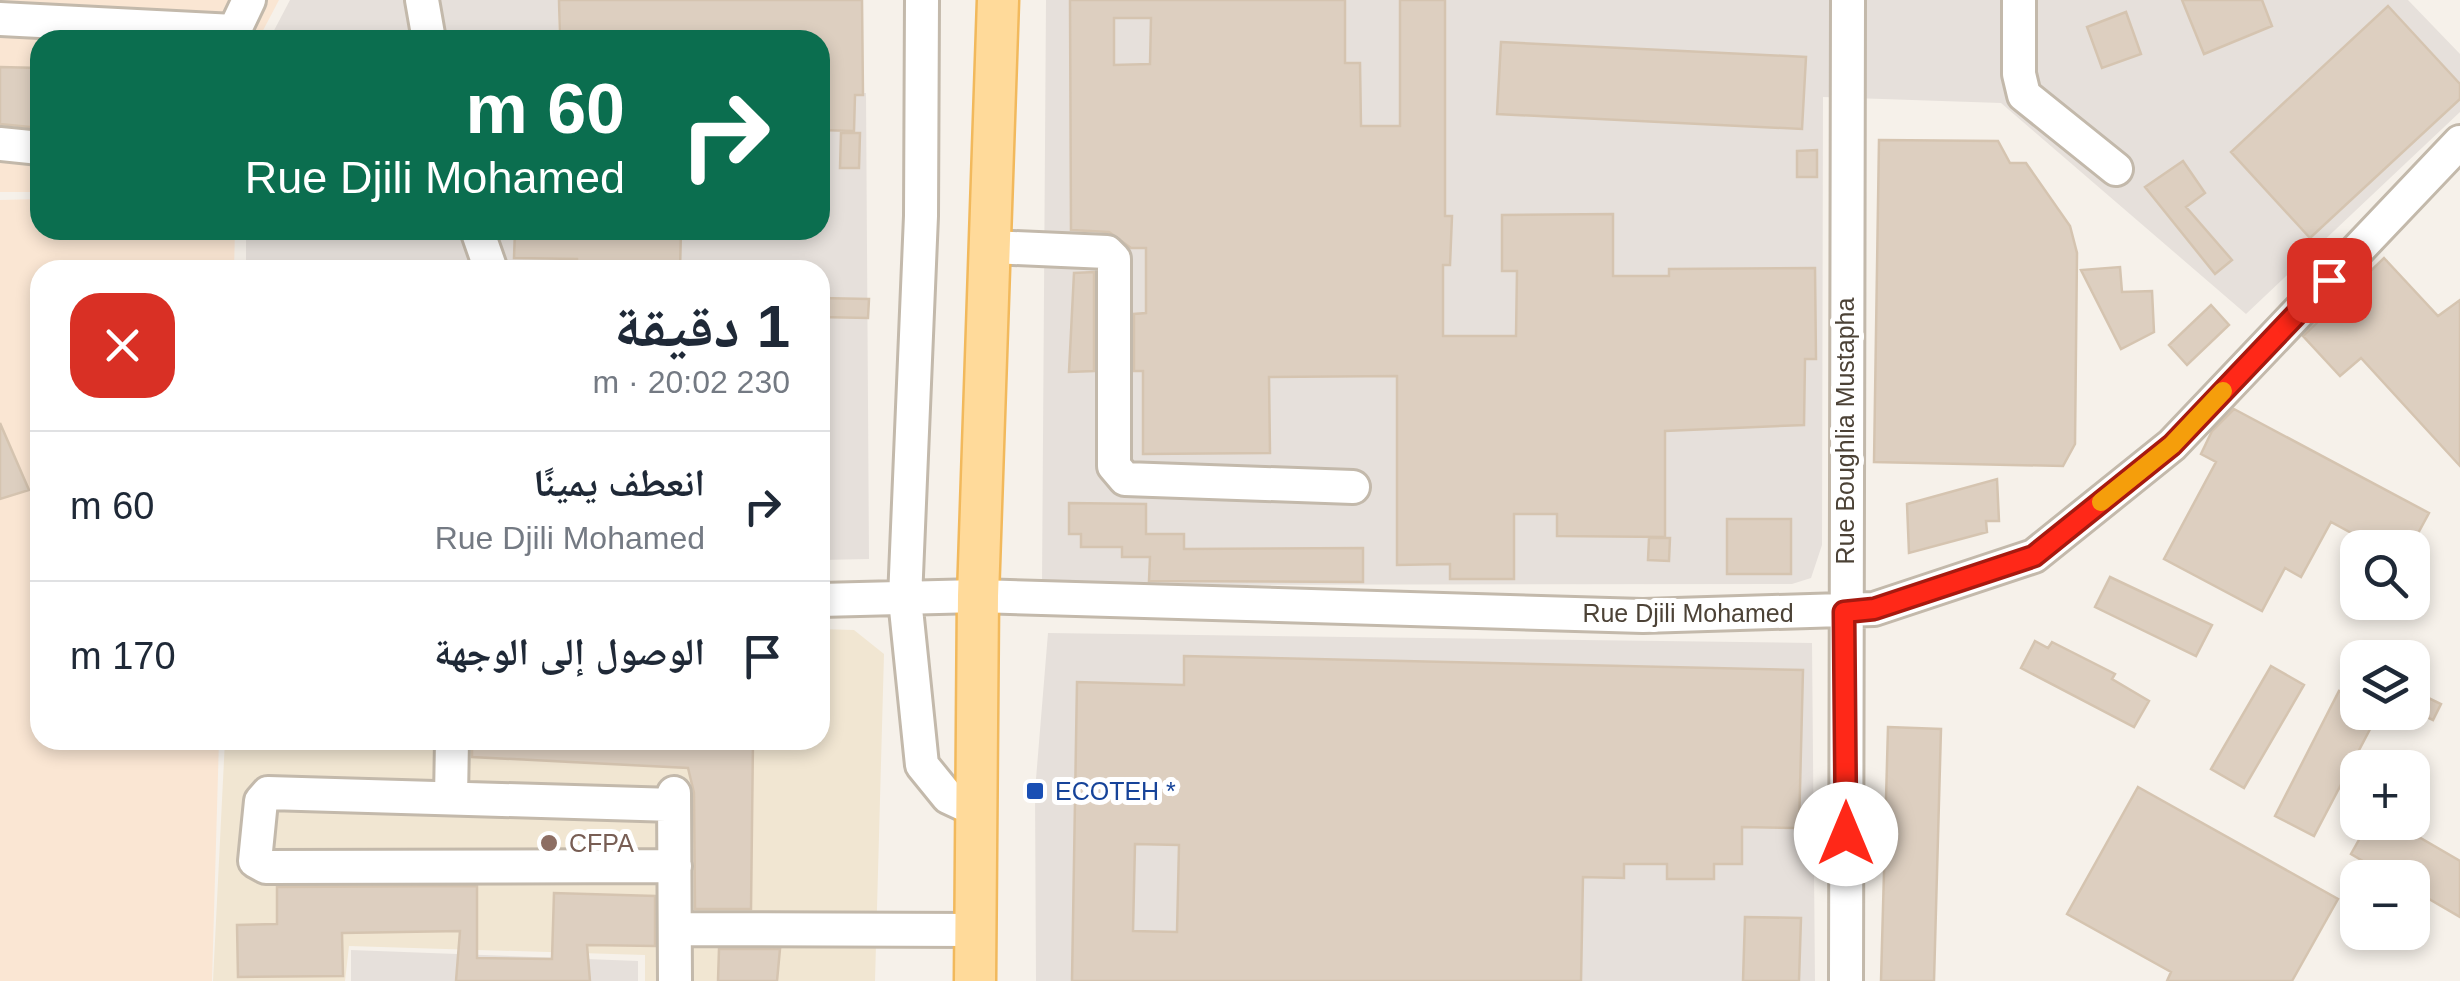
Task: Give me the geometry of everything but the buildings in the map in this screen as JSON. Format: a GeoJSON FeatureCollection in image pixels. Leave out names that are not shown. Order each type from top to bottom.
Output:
{"type":"FeatureCollection","features":[{"type":"Feature","properties":{"kind":"main road"},"geometry":{"type":"LineString","coordinates":[[974,981],[978,596],[998,0]]}},
{"type":"Feature","properties":{"kind":"street"},"geometry":{"type":"LineString","coordinates":[[235,30],[249,0]]}},
{"type":"Feature","properties":{"kind":"street"},"geometry":{"type":"LineString","coordinates":[[422,0],[427,30]]}},
{"type":"Feature","properties":{"kind":"street"},"geometry":{"type":"LineString","coordinates":[[922,0],[921,216],[905,599],[922,765],[948,797],[978,811]]}},
{"type":"Feature","properties":{"kind":"street","name":"Rue Boughlia Mustapha"},"geometry":{"type":"LineString","coordinates":[[1846,981],[1848,0]]}},
{"type":"Feature","properties":{"kind":"street"},"geometry":{"type":"LineString","coordinates":[[2019,0],[2019,74],[2024,95],[2116,169]]}},
{"type":"Feature","properties":{"kind":"street"},"geometry":{"type":"LineString","coordinates":[[0,19],[150,30]]}},
{"type":"Feature","properties":{"kind":"street","name":"Rue Djili Mohamed"},"geometry":{"type":"LineString","coordinates":[[830,600],[978,596],[1644,616],[1874,609],[2034,556],[2172,445],[2460,142]]}},
{"type":"Feature","properties":{"kind":"street"},"geometry":{"type":"LineString","coordinates":[[0,144],[30,147]]}},
{"type":"Feature","properties":{"kind":"street"},"geometry":{"type":"LineString","coordinates":[[991,247],[1107,252],[1114,259],[1114,466],[1126,480],[1353,487]]}},
{"type":"Feature","properties":{"kind":"street"},"geometry":{"type":"LineString","coordinates":[[451,798],[452,750]]}},
{"type":"Feature","properties":{"kind":"street"},"geometry":{"type":"LineString","coordinates":[[675,866],[266,867],[255,861],[261,801],[268,793],[674,799],[675,866],[675,981]]}},
{"type":"Feature","properties":{"kind":"street"},"geometry":{"type":"LineString","coordinates":[[675,929],[976,930]]}},
{"type":"Feature","properties":{"kind":"shaded area"},"geometry":{"type":"Polygon","coordinates":[[[0,0],[279,0],[263,30],[30,30],[30,192],[0,192],[0,0]]]}},
{"type":"Feature","properties":{"kind":"shaded area"},"geometry":{"type":"Polygon","coordinates":[[[290,0],[558,0],[558,30],[274,30],[290,0]]]}},
{"type":"Feature","properties":{"kind":"shaded area"},"geometry":{"type":"Polygon","coordinates":[[[1046,0],[2408,0],[2460,54],[2460,112],[2246,314],[2001,103],[1823,97],[1822,545],[1811,578],[1792,584],[1042,585],[1046,0]]]}},
{"type":"Feature","properties":{"kind":"shaded area"},"geometry":{"type":"Polygon","coordinates":[[[830,93],[866,93],[869,559],[830,560],[830,260],[246,260],[246,240],[830,240],[830,93]]]}},
{"type":"Feature","properties":{"kind":"shaded area"},"geometry":{"type":"Polygon","coordinates":[[[30,199],[30,240],[235,240],[234,260],[30,260],[30,750],[219,750],[212,981],[0,981],[0,200],[30,199]]]}},
{"type":"Feature","properties":{"kind":"shaded area","name":"CFPA"},"geometry":{"type":"Polygon","coordinates":[[[830,629],[854,630],[884,654],[875,981],[645,981],[645,955],[349,946],[345,981],[213,981],[225,750],[830,750],[830,629]]]}},
{"type":"Feature","properties":{"kind":"shaded area"},"geometry":{"type":"Polygon","coordinates":[[[1048,633],[1812,643],[1815,981],[1036,981],[1035,791],[1048,633]]]}},
{"type":"Feature","properties":{"kind":"shaded area"},"geometry":{"type":"Polygon","coordinates":[[[351,950],[638,961],[638,981],[351,981],[351,950]]]}},
{"type":"Feature","properties":{"kind":"slow traffic"},"geometry":{"type":"LineString","coordinates":[[2101,502],[2172,445],[2223,391]]}},
{"type":"Feature","properties":{"kind":"place","name":"ECOTEH *"},"geometry":{"type":"Point","coordinates":[1035,791]}},
{"type":"Feature","properties":{"kind":"place","name":"CFPA"},"geometry":{"type":"Point","coordinates":[549,843]}},
{"type":"Feature","properties":{"kind":"route"},"geometry":{"type":"LineString","coordinates":[[1846,834],[1844,612],[1874,609],[2034,556],[2172,445],[2329,280]]}}]}
